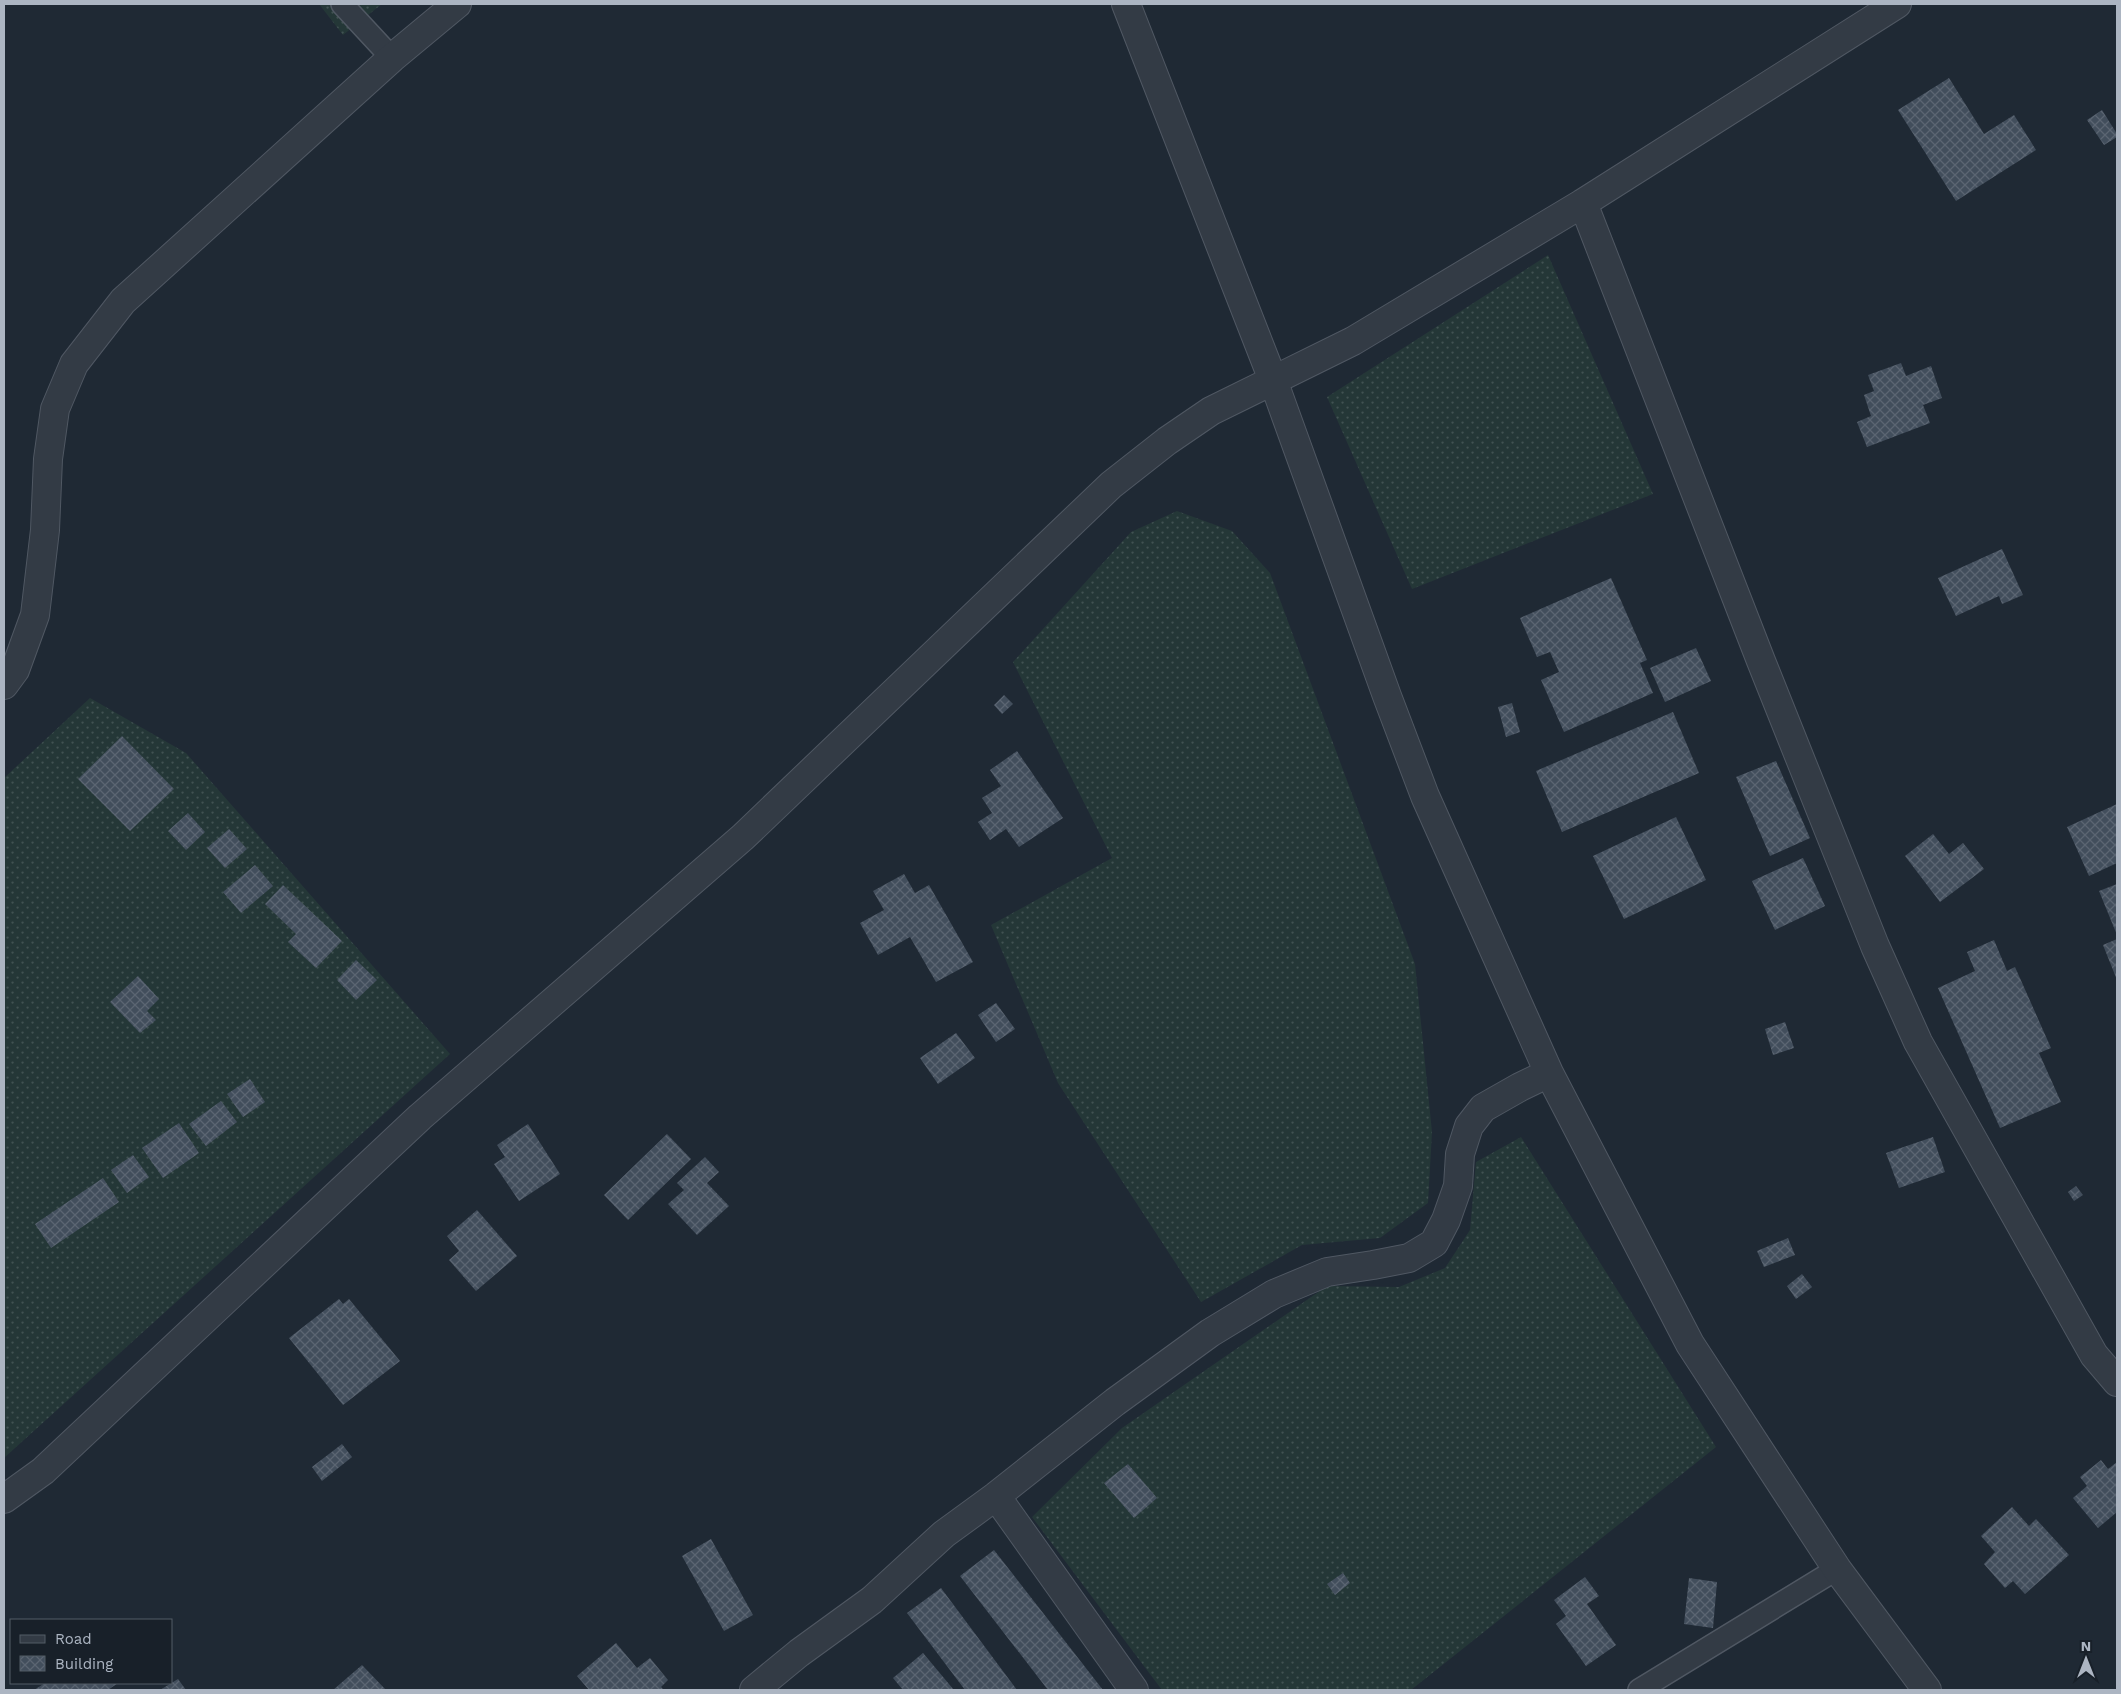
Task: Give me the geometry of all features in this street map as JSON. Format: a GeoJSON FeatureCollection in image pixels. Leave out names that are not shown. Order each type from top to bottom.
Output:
{"type":"FeatureCollection","features":[{"type":"Feature","properties":{"kind":"street"},"geometry":{"type":"LineString","coordinates":[[4,684],[15,670],[34,615],[45,530],[48,459],[55,409],[74,364],[123,301],[392,58],[457,4]]}},
{"type":"Feature","properties":{"kind":"street"},"geometry":{"type":"LineString","coordinates":[[1126,4],[1273,380],[1425,796],[1549,1073],[1690,1344],[1837,1569],[1927,1690]]}},
{"type":"Feature","properties":{"kind":"street"},"geometry":{"type":"LineString","coordinates":[[4,1499],[43,1471],[420,1116],[743,837],[1111,485],[1167,441],[1211,411],[1353,341],[1583,203],[1897,4]]}},
{"type":"Feature","properties":{"kind":"street"},"geometry":{"type":"LineString","coordinates":[[1583,203],[1856,900],[1918,1042],[2094,1355],[2117,1382]]}},
{"type":"Feature","properties":{"kind":"street"},"geometry":{"type":"LineString","coordinates":[[754,1690],[799,1653],[872,1600],[944,1534],[996,1496],[1115,1402],[1210,1333],[1274,1294],[1327,1272],[1409,1258],[1434,1243],[1446,1220],[1458,1186],[1460,1154],[1469,1126],[1483,1108],[1549,1073]]}},
{"type":"Feature","properties":{"kind":"street"},"geometry":{"type":"LineString","coordinates":[[996,1496],[1134,1690]]}},
{"type":"Feature","properties":{"kind":"lane"},"geometry":{"type":"LineString","coordinates":[[342,4],[392,58]]}},
{"type":"Feature","properties":{"kind":"lane"},"geometry":{"type":"LineString","coordinates":[[1639,1690],[1837,1569]]}},
{"type":"Feature","properties":{"kind":"shaded area"},"geometry":{"type":"Polygon","coordinates":[[[319,4],[382,4],[343,35],[319,4]]]}},
{"type":"Feature","properties":{"kind":"shaded area"},"geometry":{"type":"Polygon","coordinates":[[[1548,255],[1653,494],[1412,589],[1327,397],[1548,255]]]}},
{"type":"Feature","properties":{"kind":"shaded area"},"geometry":{"type":"Polygon","coordinates":[[[1177,511],[1232,531],[1270,573],[1415,964],[1432,1132],[1428,1203],[1380,1238],[1302,1245],[1201,1302],[1058,1083],[991,925],[1112,858],[1013,662],[1131,532],[1177,511]]]}},
{"type":"Feature","properties":{"kind":"shaded area"},"geometry":{"type":"Polygon","coordinates":[[[90,698],[186,753],[450,1054],[4,1458],[4,778],[90,698]]]}},
{"type":"Feature","properties":{"kind":"shaded area"},"geometry":{"type":"Polygon","coordinates":[[[1521,1137],[1716,1447],[1411,1690],[1162,1690],[1032,1517],[1122,1428],[1327,1286],[1399,1287],[1445,1268],[1470,1230],[1476,1162],[1521,1137]]]}},
{"type":"Feature","properties":{"kind":"building"},"geometry":{"type":"Polygon","coordinates":[[[1949,78],[1984,134],[2014,115],[2036,150],[1956,201],[1898,110],[1949,78]]]}},
{"type":"Feature","properties":{"kind":"building"},"geometry":{"type":"Polygon","coordinates":[[[2102,110],[2117,134],[2117,137],[2104,145],[2087,120],[2102,110]]]}},
{"type":"Feature","properties":{"kind":"building"},"geometry":{"type":"Polygon","coordinates":[[[1901,363],[1906,376],[1931,366],[1942,398],[1923,405],[1930,423],[1867,447],[1857,422],[1871,416],[1864,395],[1874,391],[1868,375],[1901,363]]]}},
{"type":"Feature","properties":{"kind":"building"},"geometry":{"type":"Polygon","coordinates":[[[2002,549],[2023,595],[2002,604],[1999,596],[1956,616],[1938,578],[2002,549]]]}},
{"type":"Feature","properties":{"kind":"building"},"geometry":{"type":"Polygon","coordinates":[[[1611,578],[1647,660],[1640,663],[1653,693],[1564,732],[1541,680],[1559,672],[1550,652],[1537,657],[1520,618],[1611,578]]]}},
{"type":"Feature","properties":{"kind":"building"},"geometry":{"type":"Polygon","coordinates":[[[1696,648],[1711,681],[1665,702],[1650,668],[1696,648]]]}},
{"type":"Feature","properties":{"kind":"building"},"geometry":{"type":"Polygon","coordinates":[[[1004,695],[1013,704],[1002,714],[994,705],[1004,695]]]}},
{"type":"Feature","properties":{"kind":"building"},"geometry":{"type":"Polygon","coordinates":[[[1512,703],[1520,732],[1506,737],[1498,707],[1512,703]]]}},
{"type":"Feature","properties":{"kind":"building"},"geometry":{"type":"Polygon","coordinates":[[[1673,712],[1699,773],[1562,832],[1536,771],[1673,712]]]}},
{"type":"Feature","properties":{"kind":"building"},"geometry":{"type":"Polygon","coordinates":[[[122,736],[174,789],[130,831],[78,779],[122,736]]]}},
{"type":"Feature","properties":{"kind":"building"},"geometry":{"type":"Polygon","coordinates":[[[1017,751],[1063,818],[1019,847],[1006,829],[990,840],[978,822],[992,813],[982,798],[1001,786],[990,770],[1017,751]]]}},
{"type":"Feature","properties":{"kind":"building"},"geometry":{"type":"Polygon","coordinates":[[[1776,761],[1810,838],[1770,856],[1736,777],[1776,761]]]}},
{"type":"Feature","properties":{"kind":"building"},"geometry":{"type":"Polygon","coordinates":[[[2117,804],[2117,863],[2089,876],[2067,827],[2117,804]]]}},
{"type":"Feature","properties":{"kind":"building"},"geometry":{"type":"Polygon","coordinates":[[[188,813],[205,832],[186,850],[168,831],[188,813]]]}},
{"type":"Feature","properties":{"kind":"building"},"geometry":{"type":"Polygon","coordinates":[[[1676,817],[1706,880],[1624,919],[1593,856],[1676,817]]]}},
{"type":"Feature","properties":{"kind":"building"},"geometry":{"type":"Polygon","coordinates":[[[229,829],[247,849],[225,868],[207,848],[229,829]]]}},
{"type":"Feature","properties":{"kind":"building"},"geometry":{"type":"Polygon","coordinates":[[[1933,834],[1949,854],[1963,843],[1984,869],[1940,902],[1905,856],[1933,834]]]}},
{"type":"Feature","properties":{"kind":"building"},"geometry":{"type":"Polygon","coordinates":[[[1803,858],[1825,906],[1775,930],[1752,881],[1803,858]]]}},
{"type":"Feature","properties":{"kind":"building"},"geometry":{"type":"Polygon","coordinates":[[[255,865],[273,886],[241,913],[223,892],[255,865]]]}},
{"type":"Feature","properties":{"kind":"building"},"geometry":{"type":"Polygon","coordinates":[[[904,874],[915,893],[929,885],[973,962],[936,982],[910,937],[878,955],[860,923],[884,910],[873,891],[904,874]]]}},
{"type":"Feature","properties":{"kind":"building"},"geometry":{"type":"Polygon","coordinates":[[[2117,884],[2117,935],[2099,891],[2117,884]]]}},
{"type":"Feature","properties":{"kind":"building"},"geometry":{"type":"Polygon","coordinates":[[[283,885],[342,941],[316,968],[288,942],[296,934],[265,904],[283,885]]]}},
{"type":"Feature","properties":{"kind":"building"},"geometry":{"type":"Polygon","coordinates":[[[2117,939],[2117,980],[2103,945],[2117,939]]]}},
{"type":"Feature","properties":{"kind":"building"},"geometry":{"type":"Polygon","coordinates":[[[1994,940],[2007,971],[2015,967],[2051,1048],[2039,1053],[2061,1102],[2000,1128],[1938,988],[1975,971],[1967,952],[1994,940]]]}},
{"type":"Feature","properties":{"kind":"building"},"geometry":{"type":"Polygon","coordinates":[[[356,960],[377,980],[356,1000],[337,980],[356,960]]]}},
{"type":"Feature","properties":{"kind":"building"},"geometry":{"type":"Polygon","coordinates":[[[138,976],[159,999],[147,1011],[156,1020],[140,1033],[110,1002],[138,976]]]}},
{"type":"Feature","properties":{"kind":"building"},"geometry":{"type":"Polygon","coordinates":[[[996,1003],[1015,1029],[996,1042],[978,1015],[996,1003]]]}},
{"type":"Feature","properties":{"kind":"building"},"geometry":{"type":"Polygon","coordinates":[[[1785,1022],[1794,1048],[1773,1055],[1765,1029],[1785,1022]]]}},
{"type":"Feature","properties":{"kind":"building"},"geometry":{"type":"Polygon","coordinates":[[[956,1033],[975,1058],[938,1084],[920,1058],[956,1033]]]}},
{"type":"Feature","properties":{"kind":"building"},"geometry":{"type":"Polygon","coordinates":[[[250,1079],[265,1102],[243,1117],[227,1094],[250,1079]]]}},
{"type":"Feature","properties":{"kind":"building"},"geometry":{"type":"Polygon","coordinates":[[[221,1101],[237,1122],[206,1146],[189,1124],[221,1101]]]}},
{"type":"Feature","properties":{"kind":"building"},"geometry":{"type":"Polygon","coordinates":[[[179,1123],[199,1153],[163,1178],[142,1148],[179,1123]]]}},
{"type":"Feature","properties":{"kind":"building"},"geometry":{"type":"Polygon","coordinates":[[[528,1124],[560,1174],[519,1201],[494,1164],[505,1157],[497,1145],[528,1124]]]}},
{"type":"Feature","properties":{"kind":"building"},"geometry":{"type":"Polygon","coordinates":[[[667,1134],[691,1159],[628,1220],[604,1195],[667,1134]]]}},
{"type":"Feature","properties":{"kind":"building"},"geometry":{"type":"Polygon","coordinates":[[[1933,1137],[1945,1172],[1899,1188],[1886,1153],[1933,1137]]]}},
{"type":"Feature","properties":{"kind":"building"},"geometry":{"type":"Polygon","coordinates":[[[133,1155],[149,1177],[127,1193],[111,1170],[133,1155]]]}},
{"type":"Feature","properties":{"kind":"building"},"geometry":{"type":"Polygon","coordinates":[[[705,1157],[719,1172],[707,1183],[729,1206],[697,1235],[668,1204],[684,1190],[677,1183],[705,1157]]]}},
{"type":"Feature","properties":{"kind":"building"},"geometry":{"type":"Polygon","coordinates":[[[103,1178],[119,1202],[51,1248],[35,1224],[103,1178]]]}},
{"type":"Feature","properties":{"kind":"building"},"geometry":{"type":"Polygon","coordinates":[[[2076,1186],[2083,1195],[2074,1201],[2068,1192],[2076,1186]]]}},
{"type":"Feature","properties":{"kind":"building"},"geometry":{"type":"Polygon","coordinates":[[[477,1210],[517,1256],[476,1291],[449,1260],[459,1251],[447,1236],[477,1210]]]}},
{"type":"Feature","properties":{"kind":"building"},"geometry":{"type":"Polygon","coordinates":[[[1788,1238],[1795,1255],[1764,1267],[1757,1251],[1788,1238]]]}},
{"type":"Feature","properties":{"kind":"building"},"geometry":{"type":"Polygon","coordinates":[[[1802,1274],[1812,1287],[1796,1299],[1787,1286],[1802,1274]]]}},
{"type":"Feature","properties":{"kind":"building"},"geometry":{"type":"Polygon","coordinates":[[[339,1299],[343,1304],[349,1299],[400,1361],[343,1405],[289,1338],[339,1299]]]}},
{"type":"Feature","properties":{"kind":"building"},"geometry":{"type":"Polygon","coordinates":[[[342,1444],[352,1457],[322,1481],[312,1467],[342,1444]]]}},
{"type":"Feature","properties":{"kind":"building"},"geometry":{"type":"Polygon","coordinates":[[[2101,1460],[2108,1469],[2117,1462],[2117,1512],[2098,1528],[2073,1498],[2087,1486],[2080,1477],[2101,1460]]]}},
{"type":"Feature","properties":{"kind":"building"},"geometry":{"type":"Polygon","coordinates":[[[1128,1464],[1157,1498],[1134,1518],[1104,1483],[1128,1464]]]}},
{"type":"Feature","properties":{"kind":"building"},"geometry":{"type":"Polygon","coordinates":[[[2012,1507],[2029,1526],[2036,1519],[2069,1555],[2025,1594],[2013,1581],[2005,1588],[1984,1564],[1995,1552],[1981,1536],[2012,1507]]]}},
{"type":"Feature","properties":{"kind":"building"},"geometry":{"type":"Polygon","coordinates":[[[711,1539],[753,1615],[724,1631],[682,1556],[711,1539]]]}},
{"type":"Feature","properties":{"kind":"building"},"geometry":{"type":"Polygon","coordinates":[[[994,1550],[1103,1690],[1048,1690],[960,1576],[994,1550]]]}},
{"type":"Feature","properties":{"kind":"building"},"geometry":{"type":"Polygon","coordinates":[[[1343,1573],[1350,1583],[1335,1595],[1327,1584],[1343,1573]]]}},
{"type":"Feature","properties":{"kind":"building"},"geometry":{"type":"Polygon","coordinates":[[[1585,1577],[1599,1596],[1587,1604],[1616,1645],[1586,1666],[1556,1624],[1566,1616],[1554,1600],[1585,1577]]]}},
{"type":"Feature","properties":{"kind":"building"},"geometry":{"type":"Polygon","coordinates":[[[1689,1578],[1717,1582],[1713,1628],[1684,1624],[1689,1578]]]}},
{"type":"Feature","properties":{"kind":"building"},"geometry":{"type":"Polygon","coordinates":[[[941,1588],[1017,1690],[965,1690],[907,1613],[941,1588]]]}},
{"type":"Feature","properties":{"kind":"building"},"geometry":{"type":"Polygon","coordinates":[[[616,1643],[637,1668],[650,1658],[668,1680],[661,1687],[664,1690],[589,1690],[577,1676],[616,1643]]]}},
{"type":"Feature","properties":{"kind":"building"},"geometry":{"type":"Polygon","coordinates":[[[923,1653],[954,1690],[903,1690],[893,1678],[923,1653]]]}},
{"type":"Feature","properties":{"kind":"building"},"geometry":{"type":"Polygon","coordinates":[[[362,1665],[386,1690],[333,1690],[362,1665]]]}},
{"type":"Feature","properties":{"kind":"building"},"geometry":{"type":"Polygon","coordinates":[[[178,1679],[186,1690],[160,1690],[178,1679]]]}},
{"type":"Feature","properties":{"kind":"building"},"geometry":{"type":"Polygon","coordinates":[[[43,1684],[117,1684],[108,1690],[34,1690],[43,1684]]]}}]}
